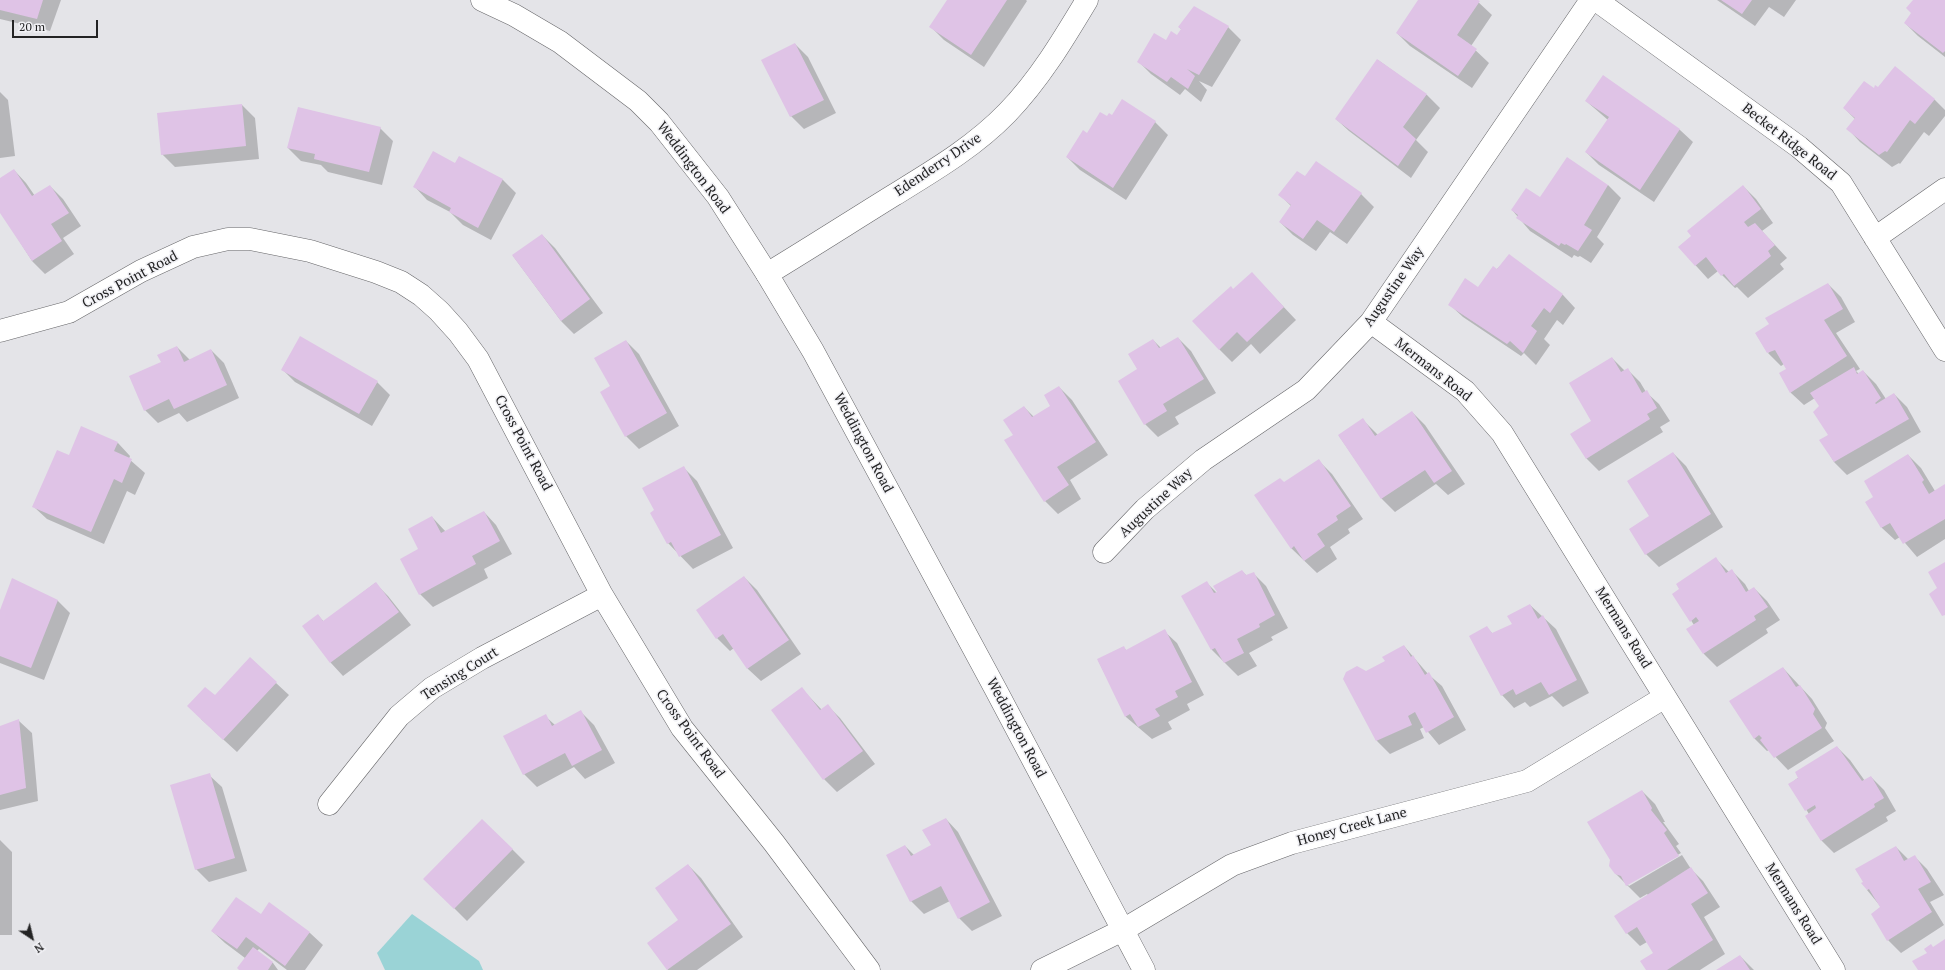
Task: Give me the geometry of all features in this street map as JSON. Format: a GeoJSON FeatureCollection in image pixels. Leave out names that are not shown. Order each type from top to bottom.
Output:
{"type":"FeatureCollection","features":[{"type":"Feature","properties":{"kind":"street","name":"Weddington Road"},"geometry":{"type":"LineString","coordinates":[[482,0],[514,15],[560,42],[638,101],[659,122],[718,197],[814,350],[1144,970]]}},
{"type":"Feature","properties":{"kind":"street","name":"Edenderry Drive"},"geometry":{"type":"LineString","coordinates":[[767,274],[948,161],[978,139],[1006,114],[1033,83],[1057,50],[1087,0]]}},
{"type":"Feature","properties":{"kind":"street","name":"Augustine Way"},"geometry":{"type":"LineString","coordinates":[[1104,552],[1145,509],[1203,460],[1306,390],[1371,322],[1591,0]]}},
{"type":"Feature","properties":{"kind":"street","name":"Becket Ridge Road"},"geometry":{"type":"LineString","coordinates":[[1596,0],[1811,157],[1841,183],[1945,350]]}},
{"type":"Feature","properties":{"kind":"street"},"geometry":{"type":"LineString","coordinates":[[1876,238],[1945,190]]}},
{"type":"Feature","properties":{"kind":"street","name":"Cross Point Road"},"geometry":{"type":"LineString","coordinates":[[0,331],[69,312],[141,271],[193,247],[228,239],[257,240],[310,251],[376,272],[401,282],[421,295],[439,311],[458,332],[478,359],[602,595],[682,728],[774,843],[869,970]]}},
{"type":"Feature","properties":{"kind":"street","name":"Mermans Road"},"geometry":{"type":"LineString","coordinates":[[1371,322],[1465,391],[1502,433],[1834,970]]}},
{"type":"Feature","properties":{"kind":"street","name":"Tensing Court"},"geometry":{"type":"LineString","coordinates":[[329,804],[399,716],[432,688],[482,658],[602,595]]}},
{"type":"Feature","properties":{"kind":"street","name":"Honey Creek Lane"},"geometry":{"type":"LineString","coordinates":[[1042,970],[1123,930],[1232,865],[1247,859],[1292,843],[1527,781],[1665,697]]}},
{"type":"Feature","properties":{"kind":"water"},"geometry":{"type":"Polygon","coordinates":[[[412,914],[479,961],[483,970],[385,970],[377,953],[412,914]]]}},
{"type":"Feature","properties":{"kind":"building"},"geometry":{"type":"Polygon","coordinates":[[[0,0],[43,0],[37,19],[0,10],[0,0]]]}},
{"type":"Feature","properties":{"kind":"building"},"geometry":{"type":"Polygon","coordinates":[[[947,0],[1007,0],[971,55],[929,27],[947,0]]]}},
{"type":"Feature","properties":{"kind":"building"},"geometry":{"type":"Polygon","coordinates":[[[1418,0],[1480,1],[1457,35],[1477,49],[1458,76],[1396,33],[1418,0]]]}},
{"type":"Feature","properties":{"kind":"building"},"geometry":{"type":"Polygon","coordinates":[[[1721,0],[1752,0],[1742,14],[1721,0]]]}},
{"type":"Feature","properties":{"kind":"building"},"geometry":{"type":"Polygon","coordinates":[[[1913,0],[1945,0],[1945,51],[1943,53],[1904,23],[1911,13],[1906,8],[1913,0]]]}},
{"type":"Feature","properties":{"kind":"building"},"geometry":{"type":"Polygon","coordinates":[[[1194,6],[1229,26],[1199,75],[1187,69],[1195,76],[1188,89],[1171,77],[1167,82],[1137,62],[1154,33],[1166,40],[1171,31],[1177,35],[1181,29],[1178,27],[1194,6]]]}},
{"type":"Feature","properties":{"kind":"building"},"geometry":{"type":"Polygon","coordinates":[[[795,43],[824,100],[790,117],[761,60],[795,43]]]}},
{"type":"Feature","properties":{"kind":"building"},"geometry":{"type":"Polygon","coordinates":[[[1377,59],[1427,94],[1403,127],[1416,139],[1398,166],[1335,119],[1377,59]]]}},
{"type":"Feature","properties":{"kind":"building"},"geometry":{"type":"Polygon","coordinates":[[[1895,66],[1935,99],[1915,124],[1910,120],[1887,152],[1885,151],[1879,155],[1846,129],[1855,118],[1843,108],[1864,81],[1874,88],[1875,85],[1878,87],[1895,66]]]}},
{"type":"Feature","properties":{"kind":"building"},"geometry":{"type":"Polygon","coordinates":[[[1603,75],[1680,129],[1640,190],[1585,152],[1609,117],[1585,101],[1603,75]]]}},
{"type":"Feature","properties":{"kind":"building"},"geometry":{"type":"Polygon","coordinates":[[[1122,99],[1156,121],[1113,188],[1066,157],[1083,130],[1087,133],[1100,112],[1107,116],[1109,113],[1112,115],[1122,99]]]}},
{"type":"Feature","properties":{"kind":"building"},"geometry":{"type":"Polygon","coordinates":[[[242,104],[246,146],[161,155],[157,113],[242,104]]]}},
{"type":"Feature","properties":{"kind":"building"},"geometry":{"type":"Polygon","coordinates":[[[298,107],[381,127],[369,172],[314,159],[315,154],[287,148],[298,107]]]}},
{"type":"Feature","properties":{"kind":"building"},"geometry":{"type":"Polygon","coordinates":[[[433,151],[455,163],[459,156],[503,179],[478,228],[449,212],[451,208],[413,187],[433,151]]]}},
{"type":"Feature","properties":{"kind":"building"},"geometry":{"type":"Polygon","coordinates":[[[1567,157],[1608,185],[1584,225],[1592,230],[1578,251],[1566,244],[1561,243],[1559,246],[1516,218],[1518,215],[1511,210],[1526,188],[1540,197],[1567,157]]]}},
{"type":"Feature","properties":{"kind":"building"},"geometry":{"type":"Polygon","coordinates":[[[1316,161],[1362,193],[1334,232],[1317,220],[1303,239],[1279,222],[1291,205],[1278,195],[1297,171],[1305,176],[1316,161]]]}},
{"type":"Feature","properties":{"kind":"building"},"geometry":{"type":"Polygon","coordinates":[[[14,169],[32,196],[50,185],[69,213],[51,224],[62,241],[32,261],[0,213],[0,178],[14,169]]]}},
{"type":"Feature","properties":{"kind":"building"},"geometry":{"type":"Polygon","coordinates":[[[1743,185],[1761,209],[1744,222],[1748,227],[1755,223],[1775,245],[1768,251],[1771,256],[1734,286],[1724,274],[1721,276],[1706,257],[1695,266],[1678,247],[1691,236],[1687,231],[1743,185]]]}},
{"type":"Feature","properties":{"kind":"building"},"geometry":{"type":"Polygon","coordinates":[[[542,234],[590,299],[561,321],[512,255],[542,234]]]}},
{"type":"Feature","properties":{"kind":"building"},"geometry":{"type":"Polygon","coordinates":[[[1509,254],[1563,294],[1550,313],[1544,308],[1531,326],[1537,331],[1523,353],[1510,341],[1507,344],[1448,305],[1465,278],[1478,287],[1493,266],[1497,269],[1509,254]]]}},
{"type":"Feature","properties":{"kind":"building"},"geometry":{"type":"Polygon","coordinates":[[[1252,272],[1284,307],[1247,342],[1237,332],[1219,350],[1192,321],[1231,286],[1233,289],[1252,272]]]}},
{"type":"Feature","properties":{"kind":"building"},"geometry":{"type":"Polygon","coordinates":[[[1828,283],[1843,309],[1824,320],[1847,356],[1790,393],[1779,373],[1786,369],[1775,350],[1767,353],[1755,333],[1769,324],[1765,318],[1828,283]]]}},
{"type":"Feature","properties":{"kind":"building"},"geometry":{"type":"Polygon","coordinates":[[[300,336],[378,381],[359,414],[281,370],[300,336]]]}},
{"type":"Feature","properties":{"kind":"building"},"geometry":{"type":"Polygon","coordinates":[[[1178,337],[1204,379],[1163,404],[1167,411],[1144,425],[1118,381],[1137,369],[1128,354],[1153,339],[1159,348],[1178,337]]]}},
{"type":"Feature","properties":{"kind":"building"},"geometry":{"type":"Polygon","coordinates":[[[626,340],[667,413],[625,437],[600,392],[610,386],[594,358],[626,340]]]}},
{"type":"Feature","properties":{"kind":"building"},"geometry":{"type":"Polygon","coordinates":[[[177,346],[184,362],[211,349],[227,385],[174,409],[169,399],[144,411],[129,376],[161,362],[157,355],[177,346]]]}},
{"type":"Feature","properties":{"kind":"building"},"geometry":{"type":"Polygon","coordinates":[[[1612,357],[1621,372],[1628,368],[1642,393],[1647,390],[1657,408],[1647,414],[1650,419],[1586,459],[1570,434],[1591,421],[1569,383],[1612,357]]]}},
{"type":"Feature","properties":{"kind":"building"},"geometry":{"type":"Polygon","coordinates":[[[1854,367],[1857,374],[1863,370],[1881,398],[1875,403],[1876,404],[1894,393],[1909,419],[1834,462],[1819,440],[1828,435],[1813,412],[1819,406],[1810,393],[1854,367]]]}},
{"type":"Feature","properties":{"kind":"building"},"geometry":{"type":"Polygon","coordinates":[[[1059,386],[1096,442],[1057,467],[1069,485],[1044,502],[1004,440],[1013,435],[1003,420],[1024,406],[1032,417],[1050,406],[1044,395],[1059,386]]]}},
{"type":"Feature","properties":{"kind":"building"},"geometry":{"type":"Polygon","coordinates":[[[1412,411],[1452,471],[1434,483],[1425,470],[1381,499],[1338,435],[1363,418],[1375,436],[1412,411]]]}},
{"type":"Feature","properties":{"kind":"building"},"geometry":{"type":"Polygon","coordinates":[[[81,426],[118,442],[114,451],[132,459],[122,483],[114,479],[91,532],[32,507],[57,450],[69,455],[81,426]]]}},
{"type":"Feature","properties":{"kind":"building"},"geometry":{"type":"Polygon","coordinates":[[[1673,452],[1711,514],[1645,555],[1629,529],[1649,516],[1627,481],[1673,452]]]}},
{"type":"Feature","properties":{"kind":"building"},"geometry":{"type":"Polygon","coordinates":[[[1908,454],[1924,480],[1922,482],[1929,494],[1945,484],[1945,519],[1903,544],[1890,523],[1881,528],[1865,502],[1873,497],[1864,481],[1908,454]]]}},
{"type":"Feature","properties":{"kind":"building"},"geometry":{"type":"Polygon","coordinates":[[[1319,459],[1351,506],[1336,516],[1338,520],[1317,534],[1325,546],[1304,561],[1294,546],[1291,549],[1254,495],[1280,478],[1284,482],[1319,459]]]}},
{"type":"Feature","properties":{"kind":"building"},"geometry":{"type":"Polygon","coordinates":[[[684,466],[721,535],[679,557],[671,542],[667,544],[650,513],[654,510],[642,488],[684,466]]]}},
{"type":"Feature","properties":{"kind":"building"},"geometry":{"type":"Polygon","coordinates":[[[484,511],[500,541],[472,556],[476,564],[419,595],[400,559],[418,549],[408,529],[432,516],[441,533],[484,511]]]}},
{"type":"Feature","properties":{"kind":"building"},"geometry":{"type":"Polygon","coordinates":[[[1716,557],[1726,573],[1732,569],[1746,592],[1754,587],[1768,607],[1754,616],[1756,620],[1703,654],[1686,629],[1699,621],[1696,617],[1690,622],[1672,594],[1679,589],[1676,584],[1716,557]]]}},
{"type":"Feature","properties":{"kind":"building"},"geometry":{"type":"Polygon","coordinates":[[[1945,562],[1945,615],[1942,616],[1929,594],[1937,588],[1928,572],[1945,562]]]}},
{"type":"Feature","properties":{"kind":"building"},"geometry":{"type":"Polygon","coordinates":[[[1242,570],[1246,575],[1254,572],[1275,615],[1259,624],[1260,627],[1237,639],[1244,653],[1224,663],[1215,648],[1211,650],[1181,596],[1207,581],[1214,593],[1217,592],[1213,586],[1242,570]]]}},
{"type":"Feature","properties":{"kind":"building"},"geometry":{"type":"Polygon","coordinates":[[[744,576],[789,640],[747,669],[723,634],[716,639],[696,610],[744,576]]]}},
{"type":"Feature","properties":{"kind":"building"},"geometry":{"type":"Polygon","coordinates":[[[12,578],[58,600],[31,668],[0,656],[0,610],[12,578]]]}},
{"type":"Feature","properties":{"kind":"building"},"geometry":{"type":"Polygon","coordinates":[[[376,582],[399,612],[330,663],[302,626],[318,614],[323,621],[376,582]]]}},
{"type":"Feature","properties":{"kind":"building"},"geometry":{"type":"Polygon","coordinates":[[[1530,604],[1538,619],[1543,615],[1577,680],[1549,695],[1541,682],[1516,695],[1513,689],[1501,696],[1469,636],[1487,626],[1492,633],[1512,624],[1507,616],[1530,604]]]}},
{"type":"Feature","properties":{"kind":"building"},"geometry":{"type":"Polygon","coordinates":[[[1165,629],[1192,682],[1175,691],[1178,697],[1155,709],[1160,716],[1138,727],[1130,714],[1125,717],[1097,659],[1124,646],[1126,650],[1165,629]]]}},
{"type":"Feature","properties":{"kind":"building"},"geometry":{"type":"Polygon","coordinates":[[[1404,645],[1411,657],[1413,655],[1425,675],[1429,672],[1454,717],[1426,733],[1415,712],[1408,716],[1412,725],[1376,741],[1343,679],[1346,672],[1357,666],[1366,671],[1385,661],[1382,657],[1404,645]]]}},
{"type":"Feature","properties":{"kind":"building"},"geometry":{"type":"Polygon","coordinates":[[[250,657],[277,682],[223,740],[187,706],[205,687],[215,695],[250,657]]]}},
{"type":"Feature","properties":{"kind":"building"},"geometry":{"type":"Polygon","coordinates":[[[1783,667],[1796,687],[1800,685],[1815,709],[1813,714],[1822,728],[1774,758],[1760,740],[1762,738],[1759,735],[1754,739],[1729,701],[1783,667]]]}},
{"type":"Feature","properties":{"kind":"building"},"geometry":{"type":"Polygon","coordinates":[[[802,687],[820,710],[828,704],[863,751],[823,780],[771,710],[802,687]]]}},
{"type":"Feature","properties":{"kind":"building"},"geometry":{"type":"Polygon","coordinates":[[[581,710],[602,750],[572,766],[565,753],[523,775],[503,736],[546,714],[552,726],[581,710]]]}},
{"type":"Feature","properties":{"kind":"building"},"geometry":{"type":"Polygon","coordinates":[[[19,719],[26,788],[0,795],[0,726],[19,719]]]}},
{"type":"Feature","properties":{"kind":"building"},"geometry":{"type":"Polygon","coordinates":[[[1837,746],[1862,781],[1871,776],[1884,798],[1874,804],[1875,807],[1821,841],[1805,816],[1816,808],[1815,805],[1805,811],[1788,784],[1798,778],[1795,772],[1837,746]]]}},
{"type":"Feature","properties":{"kind":"building"},"geometry":{"type":"Polygon","coordinates":[[[210,773],[235,858],[195,870],[170,785],[210,773]]]}},
{"type":"Feature","properties":{"kind":"building"},"geometry":{"type":"Polygon","coordinates":[[[1642,790],[1652,808],[1651,810],[1667,830],[1664,833],[1679,856],[1626,886],[1621,876],[1615,874],[1609,866],[1610,860],[1587,822],[1642,790]]]}},
{"type":"Feature","properties":{"kind":"building"},"geometry":{"type":"Polygon","coordinates":[[[946,818],[990,902],[958,919],[941,886],[910,902],[886,855],[905,845],[911,856],[931,845],[922,830],[946,818]]]}},
{"type":"Feature","properties":{"kind":"building"},"geometry":{"type":"Polygon","coordinates":[[[482,819],[513,849],[454,909],[423,879],[482,819]]]}},
{"type":"Feature","properties":{"kind":"building"},"geometry":{"type":"Polygon","coordinates":[[[1896,846],[1904,861],[1915,855],[1931,882],[1918,889],[1932,912],[1887,941],[1871,914],[1880,907],[1869,889],[1867,890],[1861,883],[1863,882],[1855,869],[1896,846]]]}},
{"type":"Feature","properties":{"kind":"building"},"geometry":{"type":"Polygon","coordinates":[[[688,864],[731,924],[667,970],[647,943],[678,920],[655,888],[688,864]]]}},
{"type":"Feature","properties":{"kind":"building"},"geometry":{"type":"Polygon","coordinates":[[[1691,867],[1708,893],[1691,904],[1713,940],[1667,970],[1646,970],[1640,961],[1653,953],[1637,927],[1626,934],[1614,916],[1691,867]]]}},
{"type":"Feature","properties":{"kind":"building"},"geometry":{"type":"Polygon","coordinates":[[[236,897],[261,914],[269,902],[310,932],[285,966],[246,937],[237,949],[211,931],[236,897]]]}},
{"type":"Feature","properties":{"kind":"building"},"geometry":{"type":"Polygon","coordinates":[[[1945,939],[1945,970],[1918,970],[1912,961],[1927,953],[1924,949],[1931,944],[1933,947],[1945,939]]]}},
{"type":"Feature","properties":{"kind":"building"},"geometry":{"type":"Polygon","coordinates":[[[253,947],[273,962],[268,970],[239,970],[237,968],[253,947]]]}},
{"type":"Feature","properties":{"kind":"building"},"geometry":{"type":"Polygon","coordinates":[[[1740,955],[1750,970],[1716,970],[1740,955]]]}}]}
